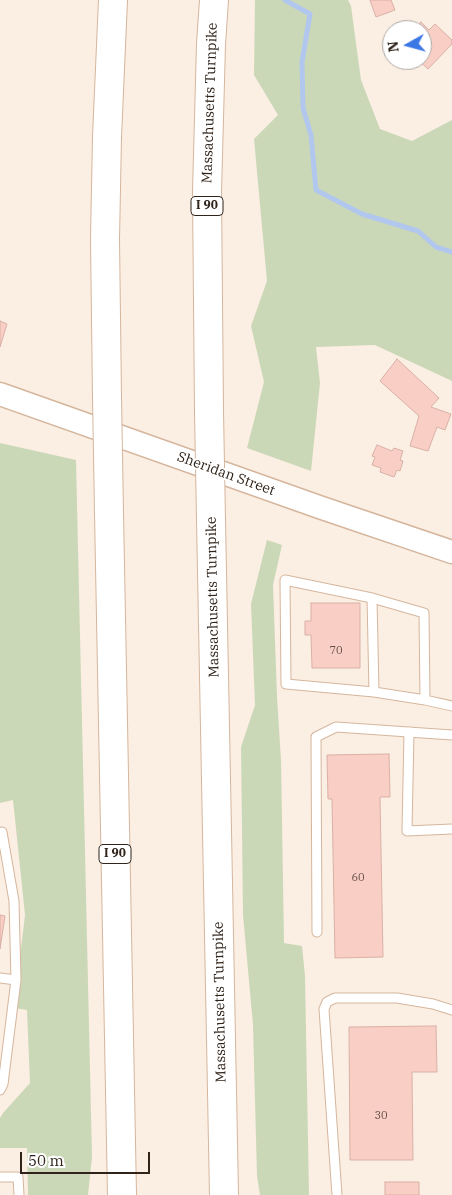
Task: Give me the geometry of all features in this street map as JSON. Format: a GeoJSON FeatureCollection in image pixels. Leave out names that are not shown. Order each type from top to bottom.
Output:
{"type":"FeatureCollection","features":[{"type":"Feature","properties":{"kind":"highway","name":"I 90"},"geometry":{"type":"LineString","coordinates":[[113,0],[105,239],[122,1195]]}},
{"type":"Feature","properties":{"kind":"highway","name":"Massachusetts Turnpike"},"geometry":{"type":"LineString","coordinates":[[214,0],[207,192],[209,411],[224,1195]]}},
{"type":"Feature","properties":{"kind":"street","name":"Sheridan Street"},"geometry":{"type":"LineString","coordinates":[[0,394],[452,552]]}},
{"type":"Feature","properties":{"kind":"lane"},"geometry":{"type":"LineString","coordinates":[[425,700],[424,613],[372,598],[285,580],[286,684],[374,692],[452,706]]}},
{"type":"Feature","properties":{"kind":"lane"},"geometry":{"type":"LineString","coordinates":[[372,598],[374,692]]}},
{"type":"Feature","properties":{"kind":"lane"},"geometry":{"type":"LineString","coordinates":[[317,932],[316,737],[336,727],[452,735]]}},
{"type":"Feature","properties":{"kind":"lane"},"geometry":{"type":"LineString","coordinates":[[410,732],[407,831],[452,829]]}},
{"type":"Feature","properties":{"kind":"lane"},"geometry":{"type":"LineString","coordinates":[[0,1090],[16,980],[14,901],[2,832]]}},
{"type":"Feature","properties":{"kind":"lane"},"geometry":{"type":"LineString","coordinates":[[0,978],[16,980]]}},
{"type":"Feature","properties":{"kind":"lane"},"geometry":{"type":"LineString","coordinates":[[337,1195],[324,1009],[327,1002],[335,998],[397,998],[433,1004],[452,1010]]}},
{"type":"Feature","properties":{"kind":"lane"},"geometry":{"type":"LineString","coordinates":[[0,1176],[18,1177],[19,1195]]}},
{"type":"Feature","properties":{"kind":"green space"},"geometry":{"type":"Polygon","coordinates":[[[255,0],[348,0],[351,6],[361,80],[380,129],[412,141],[452,120],[452,381],[375,345],[316,347],[320,383],[311,471],[247,448],[264,382],[251,326],[267,281],[254,139],[278,115],[254,75],[255,0]]]}},
{"type":"Feature","properties":{"kind":"green space"},"geometry":{"type":"Polygon","coordinates":[[[0,443],[76,460],[92,1157],[88,1195],[28,1195],[27,1148],[0,1148],[0,1118],[30,1083],[27,1010],[14,1008],[25,915],[13,800],[0,803],[0,443]]]}},
{"type":"Feature","properties":{"kind":"green space"},"geometry":{"type":"Polygon","coordinates":[[[267,540],[282,545],[273,585],[281,760],[284,943],[302,946],[305,976],[309,1195],[260,1195],[257,1176],[253,1025],[243,915],[241,747],[255,705],[251,604],[267,540]]]}},
{"type":"Feature","properties":{"kind":"building"},"geometry":{"type":"Polygon","coordinates":[[[370,0],[391,0],[395,10],[376,17],[370,0]]]}},
{"type":"Feature","properties":{"kind":"building"},"geometry":{"type":"Polygon","coordinates":[[[435,24],[452,40],[452,44],[432,65],[432,27],[435,24]]]}},
{"type":"Feature","properties":{"kind":"building"},"geometry":{"type":"Polygon","coordinates":[[[0,321],[7,324],[0,347],[0,321]]]}},
{"type":"Feature","properties":{"kind":"building"},"geometry":{"type":"Polygon","coordinates":[[[397,359],[439,398],[431,407],[451,414],[445,430],[437,427],[428,451],[410,446],[419,416],[380,381],[397,359]]]}},
{"type":"Feature","properties":{"kind":"building"},"geometry":{"type":"Polygon","coordinates":[[[377,445],[392,451],[394,448],[403,451],[400,460],[403,461],[400,471],[397,470],[394,477],[380,472],[381,468],[372,465],[375,457],[372,456],[377,445]]]}},
{"type":"Feature","properties":{"kind":"building"},"geometry":{"type":"Polygon","coordinates":[[[311,603],[360,603],[360,668],[312,668],[311,635],[305,635],[305,621],[311,621],[311,603]]]}},
{"type":"Feature","properties":{"kind":"building"},"geometry":{"type":"Polygon","coordinates":[[[389,754],[390,797],[380,797],[383,957],[335,958],[332,799],[328,799],[327,755],[389,754]]]}},
{"type":"Feature","properties":{"kind":"building"},"geometry":{"type":"Polygon","coordinates":[[[0,915],[5,916],[0,949],[0,915]]]}},
{"type":"Feature","properties":{"kind":"building"},"geometry":{"type":"Polygon","coordinates":[[[436,1026],[437,1072],[412,1072],[413,1160],[350,1160],[349,1027],[436,1026]]]}},
{"type":"Feature","properties":{"kind":"building"},"geometry":{"type":"Polygon","coordinates":[[[385,1182],[419,1182],[419,1195],[385,1195],[385,1182]]]}},
{"type":"Feature","properties":{"kind":"waterway"},"geometry":{"type":"LineString","coordinates":[[285,0],[310,14],[302,62],[303,108],[311,135],[316,190],[362,214],[418,231],[436,247],[452,252]]}}]}
